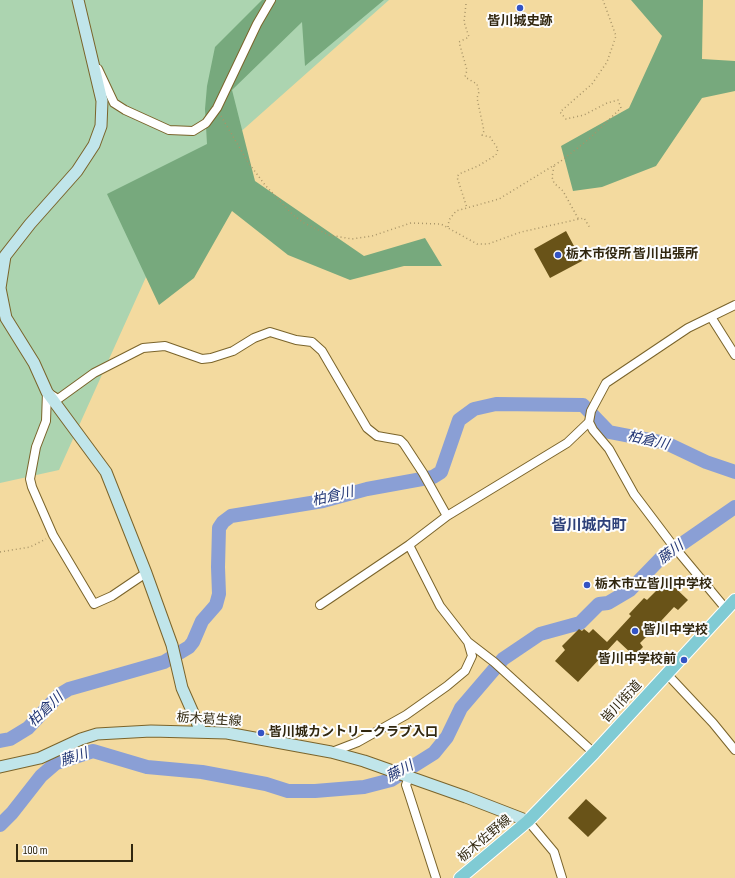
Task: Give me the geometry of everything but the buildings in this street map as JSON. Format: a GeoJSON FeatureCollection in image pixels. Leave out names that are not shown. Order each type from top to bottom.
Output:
{"type":"FeatureCollection","features":[{"type":"Feature","properties":{"kind":"main road","name":"皆川街道"},"geometry":{"type":"LineString","coordinates":[[528,821],[594,754],[735,600]]}},
{"type":"Feature","properties":{"kind":"main road","name":"栃木佐野線"},"geometry":{"type":"LineString","coordinates":[[460,878],[528,821]]}},
{"type":"Feature","properties":{"kind":"street"},"geometry":{"type":"LineString","coordinates":[[78,0],[102,101],[101,126],[94,145],[77,171],[30,224],[6,256],[0,288],[6,318],[34,363],[47,392],[106,472],[146,573],[172,645],[182,688],[201,731]]}},
{"type":"Feature","properties":{"kind":"street"},"geometry":{"type":"LineString","coordinates":[[91,56],[114,103],[168,130],[193,131],[206,123],[218,108],[257,24],[271,0]]}},
{"type":"Feature","properties":{"kind":"street"},"geometry":{"type":"LineString","coordinates":[[726,610],[671,543],[634,494],[609,449],[593,430],[590,422],[591,411],[606,384],[688,328],[735,305]]}},
{"type":"Feature","properties":{"kind":"street"},"geometry":{"type":"LineString","coordinates":[[711,317],[735,356]]}},
{"type":"Feature","properties":{"kind":"street"},"geometry":{"type":"LineString","coordinates":[[47,392],[58,399],[94,373],[142,348],[165,346],[202,359],[211,358],[233,351],[254,338],[270,332],[296,340],[312,342],[322,351],[367,428],[377,436],[400,440],[423,473],[447,516]]}},
{"type":"Feature","properties":{"kind":"street"},"geometry":{"type":"LineString","coordinates":[[47,392],[46,421],[36,448],[30,479],[32,488],[53,535],[94,604],[112,596],[146,573]]}},
{"type":"Feature","properties":{"kind":"street"},"geometry":{"type":"LineString","coordinates":[[320,605],[410,545],[447,516],[567,443],[590,422]]}},
{"type":"Feature","properties":{"kind":"street"},"geometry":{"type":"LineString","coordinates":[[410,545],[440,606],[468,642],[497,665],[594,754]]}},
{"type":"Feature","properties":{"kind":"street"},"geometry":{"type":"LineString","coordinates":[[331,752],[358,742],[406,716],[446,686],[465,670],[472,656],[468,642]]}},
{"type":"Feature","properties":{"kind":"street"},"geometry":{"type":"LineString","coordinates":[[667,674],[713,723],[735,750]]}},
{"type":"Feature","properties":{"kind":"street","name":"栃木葛生線"},"geometry":{"type":"LineString","coordinates":[[0,767],[40,758],[81,739],[97,734],[151,730],[227,733],[331,752],[408,776],[528,821]]}},
{"type":"Feature","properties":{"kind":"street"},"geometry":{"type":"LineString","coordinates":[[408,776],[406,785],[436,878]]}},
{"type":"Feature","properties":{"kind":"street"},"geometry":{"type":"LineString","coordinates":[[528,821],[554,852],[562,878]]}},
{"type":"Feature","properties":{"kind":"path"},"geometry":{"type":"LineString","coordinates":[[448,227],[449,220],[456,211],[499,199],[554,166],[589,139],[621,108],[618,100],[607,103],[578,117],[566,119],[560,112],[592,84],[607,62],[616,36],[603,0]]}},
{"type":"Feature","properties":{"kind":"path"},"geometry":{"type":"LineString","coordinates":[[466,4],[464,22],[469,37],[459,42],[467,70],[465,77],[477,84],[480,92],[477,98],[484,131],[482,135],[490,137],[498,149],[496,155],[478,166],[459,174],[457,177],[467,208]]}},
{"type":"Feature","properties":{"kind":"path"},"geometry":{"type":"LineString","coordinates":[[218,108],[227,128],[265,185],[293,215],[316,229],[340,238],[352,239],[372,236],[411,222],[441,224],[477,244],[488,244],[521,232],[584,218],[590,228]]}},
{"type":"Feature","properties":{"kind":"path"},"geometry":{"type":"LineString","coordinates":[[554,166],[552,177],[554,183],[562,191],[578,220]]}},
{"type":"Feature","properties":{"kind":"path"},"geometry":{"type":"LineString","coordinates":[[0,552],[30,547],[53,535]]}},
{"type":"Feature","properties":{"kind":"green space"},"geometry":{"type":"Polygon","coordinates":[[[0,0],[389,0],[192,175],[59,470],[0,483],[0,0]]]}},
{"type":"Feature","properties":{"kind":"green space"},"geometry":{"type":"Polygon","coordinates":[[[262,0],[384,0],[305,66],[302,22],[232,90],[255,181],[364,256],[425,238],[442,266],[404,266],[350,280],[288,255],[232,211],[194,278],[159,305],[107,194],[207,144],[205,109],[207,86],[215,47],[262,0]]]}},
{"type":"Feature","properties":{"kind":"green space"},"geometry":{"type":"Polygon","coordinates":[[[631,0],[703,0],[702,59],[735,61],[735,91],[702,98],[656,166],[602,187],[573,191],[561,146],[629,108],[662,36],[631,0]]]}},
{"type":"Feature","properties":{"kind":"waterway","name":"柏倉川"},"geometry":{"type":"LineString","coordinates":[[0,741],[10,739],[28,728],[59,695],[69,689],[164,662],[189,647],[193,642],[202,621],[216,605],[219,594],[219,528],[223,522],[231,516],[323,501],[367,489],[433,477],[441,472],[459,420],[474,409],[496,404],[583,405],[609,432],[666,443],[706,462],[735,472]]}},
{"type":"Feature","properties":{"kind":"waterway","name":"藤川"},"geometry":{"type":"LineString","coordinates":[[0,825],[12,813],[41,776],[56,763],[93,751],[147,767],[202,772],[266,784],[288,791],[315,791],[364,787],[391,780],[434,753],[447,737],[461,708],[503,659],[540,634],[580,623],[599,604],[608,603],[630,590],[660,559],[735,507]]}},
{"type":"Feature","properties":{"kind":"place","name":"皆川城史跡"},"geometry":{"type":"Point","coordinates":[520,8]}},
{"type":"Feature","properties":{"kind":"place","name":"栃木市役所 皆川出張所"},"geometry":{"type":"Point","coordinates":[558,255]}},
{"type":"Feature","properties":{"kind":"place","name":"栃木市立皆川中学校"},"geometry":{"type":"Point","coordinates":[587,585]}},
{"type":"Feature","properties":{"kind":"place","name":"皆川中学校"},"geometry":{"type":"Point","coordinates":[635,631]}},
{"type":"Feature","properties":{"kind":"place","name":"皆川中学校前"},"geometry":{"type":"Point","coordinates":[684,660]}},
{"type":"Feature","properties":{"kind":"place","name":"皆川城カントリークラブ入口"},"geometry":{"type":"Point","coordinates":[261,733]}},
{"type":"Feature","properties":{"kind":"district","name":"皆川城内町"},"geometry":{"type":"Point","coordinates":[589,526]}}]}
